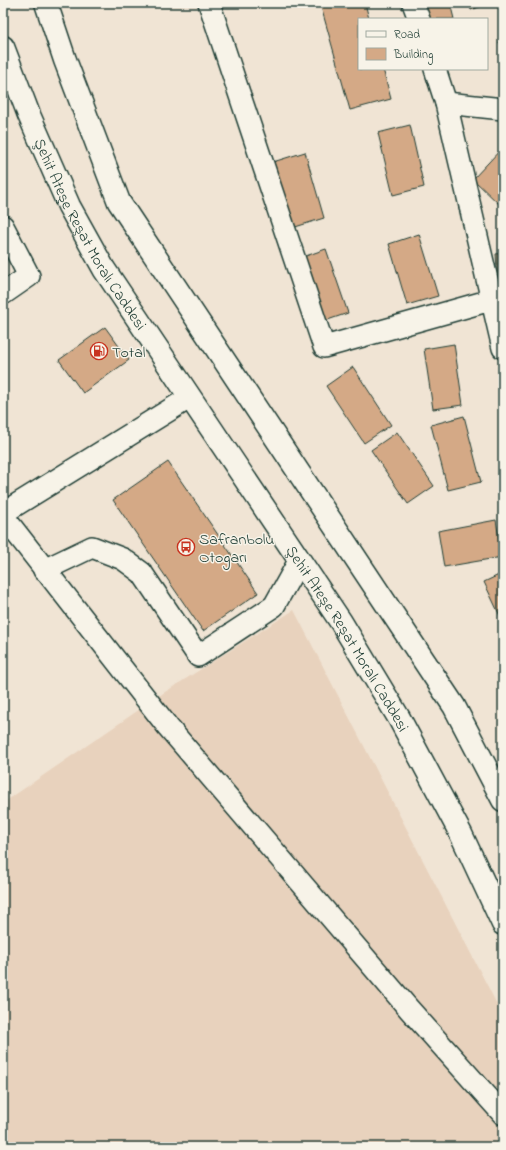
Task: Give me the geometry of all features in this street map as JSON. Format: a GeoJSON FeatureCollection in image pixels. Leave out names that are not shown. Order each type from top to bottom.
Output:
{"type":"FeatureCollection","features":[{"type":"Feature","properties":{"kind":"main road"},"geometry":{"type":"LineString","coordinates":[[46,3],[119,202],[454,706],[503,800]]}},
{"type":"Feature","properties":{"kind":"main road","name":"Şehit Ateşe Reşat Moralı Caddesi"},"geometry":{"type":"LineString","coordinates":[[3,47],[29,114],[69,206],[104,269],[189,398],[341,622],[399,718],[462,834],[503,924]]}},
{"type":"Feature","properties":{"kind":"street"},"geometry":{"type":"LineString","coordinates":[[209,3],[324,347],[491,300]]}},
{"type":"Feature","properties":{"kind":"street"},"geometry":{"type":"LineString","coordinates":[[413,3],[419,18]]}},
{"type":"Feature","properties":{"kind":"street"},"geometry":{"type":"LineString","coordinates":[[435,70],[446,103],[503,348]]}},
{"type":"Feature","properties":{"kind":"street"},"geometry":{"type":"LineString","coordinates":[[446,103],[503,110]]}},
{"type":"Feature","properties":{"kind":"street"},"geometry":{"type":"LineString","coordinates":[[3,226],[29,276],[3,294]]}},
{"type":"Feature","properties":{"kind":"street"},"geometry":{"type":"LineString","coordinates":[[189,398],[3,515],[44,570],[168,727],[409,1009],[503,1114]]}},
{"type":"Feature","properties":{"kind":"street"},"geometry":{"type":"LineString","coordinates":[[44,570],[92,547],[123,559],[142,573],[198,656],[274,606],[299,561]]}},
{"type":"Feature","properties":{"kind":"shaded area"},"geometry":{"type":"Polygon","coordinates":[[[294,610],[503,1016],[503,1147],[3,1147],[3,803],[165,692],[294,610]]]}},
{"type":"Feature","properties":{"kind":"building"},"geometry":{"type":"Polygon","coordinates":[[[320,3],[365,3],[369,18],[358,18],[358,70],[383,70],[391,99],[350,110],[320,3]]]}},
{"type":"Feature","properties":{"kind":"building"},"geometry":{"type":"Polygon","coordinates":[[[423,3],[450,3],[454,18],[427,18],[423,3]]]}},
{"type":"Feature","properties":{"kind":"building"},"geometry":{"type":"Polygon","coordinates":[[[469,3],[490,3],[471,10],[469,3]]]}},
{"type":"Feature","properties":{"kind":"building"},"geometry":{"type":"Polygon","coordinates":[[[503,29],[503,44],[499,43],[503,29]]]}},
{"type":"Feature","properties":{"kind":"building"},"geometry":{"type":"Polygon","coordinates":[[[410,125],[424,187],[393,195],[378,133],[410,125]]]}},
{"type":"Feature","properties":{"kind":"building"},"geometry":{"type":"Polygon","coordinates":[[[503,147],[503,206],[502,207],[473,179],[503,147]]]}},
{"type":"Feature","properties":{"kind":"building"},"geometry":{"type":"Polygon","coordinates":[[[305,152],[324,218],[292,228],[273,162],[305,152]]]}},
{"type":"Feature","properties":{"kind":"building"},"geometry":{"type":"Polygon","coordinates":[[[419,234],[438,296],[407,305],[389,244],[419,234]]]}},
{"type":"Feature","properties":{"kind":"building"},"geometry":{"type":"Polygon","coordinates":[[[326,249],[348,313],[319,323],[297,259],[326,249]]]}},
{"type":"Feature","properties":{"kind":"building"},"geometry":{"type":"Polygon","coordinates":[[[503,253],[503,308],[500,309],[496,254],[503,253]]]}},
{"type":"Feature","properties":{"kind":"building"},"geometry":{"type":"Polygon","coordinates":[[[105,327],[129,360],[83,393],[59,360],[105,327]]]}},
{"type":"Feature","properties":{"kind":"building"},"geometry":{"type":"Polygon","coordinates":[[[454,344],[463,405],[433,409],[424,349],[454,344]]]}},
{"type":"Feature","properties":{"kind":"building"},"geometry":{"type":"Polygon","coordinates":[[[353,367],[391,425],[364,443],[326,386],[353,367]]]}},
{"type":"Feature","properties":{"kind":"building"},"geometry":{"type":"Polygon","coordinates":[[[464,416],[481,482],[448,490],[431,425],[464,416]]]}},
{"type":"Feature","properties":{"kind":"building"},"geometry":{"type":"Polygon","coordinates":[[[397,432],[434,486],[408,504],[371,450],[397,432]]]}},
{"type":"Feature","properties":{"kind":"building","name":"Safranbolu Otogarı"},"geometry":{"type":"Polygon","coordinates":[[[168,462],[258,593],[203,631],[113,500],[168,462]]]}},
{"type":"Feature","properties":{"kind":"building"},"geometry":{"type":"Polygon","coordinates":[[[496,520],[502,557],[444,567],[438,531],[496,520]]]}},
{"type":"Feature","properties":{"kind":"building"},"geometry":{"type":"Polygon","coordinates":[[[503,573],[503,617],[501,618],[484,582],[503,573]]]}},
{"type":"Feature","properties":{"kind":"place","name":"Total"},"geometry":{"type":"Point","coordinates":[99,351]}},
{"type":"Feature","properties":{"kind":"place","name":"Safranbolu Otogarı"},"geometry":{"type":"Point","coordinates":[186,547]}}]}
